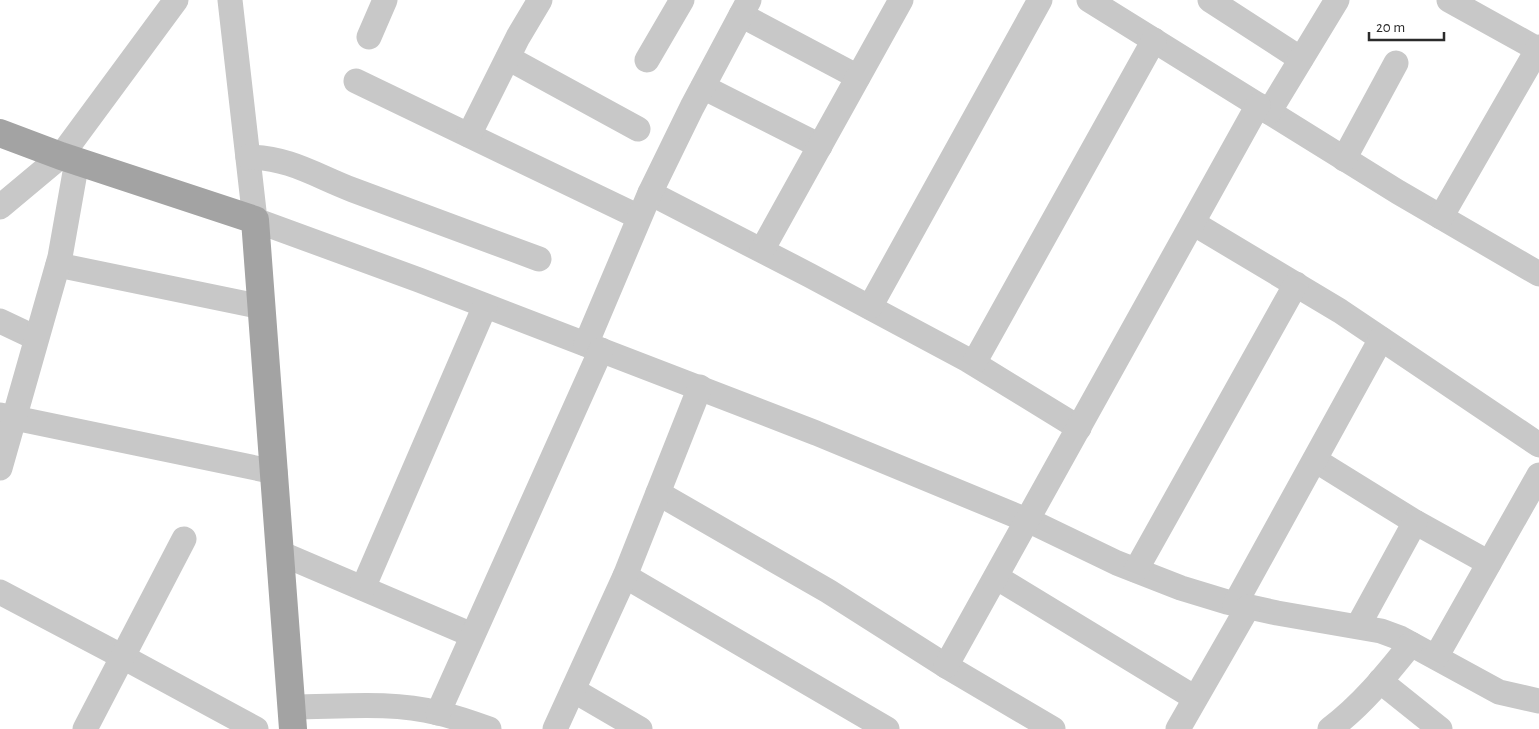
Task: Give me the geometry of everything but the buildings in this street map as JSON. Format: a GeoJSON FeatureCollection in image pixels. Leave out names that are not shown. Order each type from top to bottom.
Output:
{"type":"FeatureCollection","features":[{"type":"Feature","properties":{"kind":"main road"},"geometry":{"type":"LineString","coordinates":[[0,134],[255,220],[292,718]]}},
{"type":"Feature","properties":{"kind":"street"},"geometry":{"type":"LineString","coordinates":[[0,207],[69,158],[176,0]]}},
{"type":"Feature","properties":{"kind":"street"},"geometry":{"type":"LineString","coordinates":[[230,0],[255,220],[816,432],[1028,520],[1136,570],[1181,588],[1277,613],[1381,631],[1411,644],[1499,692],[1539,701]]}},
{"type":"Feature","properties":{"kind":"street"},"geometry":{"type":"LineString","coordinates":[[369,37],[385,0]]}},
{"type":"Feature","properties":{"kind":"street"},"geometry":{"type":"LineString","coordinates":[[469,135],[540,0]]}},
{"type":"Feature","properties":{"kind":"street"},"geometry":{"type":"LineString","coordinates":[[647,60],[682,0]]}},
{"type":"Feature","properties":{"kind":"street"},"geometry":{"type":"LineString","coordinates":[[762,250],[901,0]]}},
{"type":"Feature","properties":{"kind":"street"},"geometry":{"type":"LineString","coordinates":[[870,307],[1040,0]]}},
{"type":"Feature","properties":{"kind":"street"},"geometry":{"type":"LineString","coordinates":[[1090,0],[1344,159],[1539,274]]}},
{"type":"Feature","properties":{"kind":"street"},"geometry":{"type":"LineString","coordinates":[[1210,0],[1301,59]]}},
{"type":"Feature","properties":{"kind":"street"},"geometry":{"type":"LineString","coordinates":[[946,666],[1193,223],[1264,108],[1301,59],[1337,0]]}},
{"type":"Feature","properties":{"kind":"street"},"geometry":{"type":"LineString","coordinates":[[1441,217],[1539,49],[1449,0]]}},
{"type":"Feature","properties":{"kind":"street"},"geometry":{"type":"LineString","coordinates":[[438,712],[594,347],[639,217],[703,87],[745,8],[858,77]]}},
{"type":"Feature","properties":{"kind":"street"},"geometry":{"type":"LineString","coordinates":[[974,363],[1154,40]]}},
{"type":"Feature","properties":{"kind":"street"},"geometry":{"type":"LineString","coordinates":[[508,58],[638,129]]}},
{"type":"Feature","properties":{"kind":"street"},"geometry":{"type":"LineString","coordinates":[[1344,159],[1396,63]]}},
{"type":"Feature","properties":{"kind":"street"},"geometry":{"type":"LineString","coordinates":[[356,81],[639,217]]}},
{"type":"Feature","properties":{"kind":"street"},"geometry":{"type":"LineString","coordinates":[[703,87],[820,146]]}},
{"type":"Feature","properties":{"kind":"street"},"geometry":{"type":"LineString","coordinates":[[248,157],[265,158],[295,165],[349,188],[539,259]]}},
{"type":"Feature","properties":{"kind":"street"},"geometry":{"type":"LineString","coordinates":[[0,468],[7,416],[36,338],[58,265],[69,158]]}},
{"type":"Feature","properties":{"kind":"street"},"geometry":{"type":"LineString","coordinates":[[650,194],[762,250],[974,363],[1079,428]]}},
{"type":"Feature","properties":{"kind":"street"},"geometry":{"type":"LineString","coordinates":[[1193,223],[1340,311],[1539,445]]}},
{"type":"Feature","properties":{"kind":"street"},"geometry":{"type":"LineString","coordinates":[[58,265],[262,307]]}},
{"type":"Feature","properties":{"kind":"street"},"geometry":{"type":"LineString","coordinates":[[1136,570],[1296,284]]}},
{"type":"Feature","properties":{"kind":"street"},"geometry":{"type":"LineString","coordinates":[[363,588],[485,306]]}},
{"type":"Feature","properties":{"kind":"street"},"geometry":{"type":"LineString","coordinates":[[0,321],[36,338]]}},
{"type":"Feature","properties":{"kind":"street"},"geometry":{"type":"LineString","coordinates":[[1178,729],[1196,698],[1315,460],[1382,339]]}},
{"type":"Feature","properties":{"kind":"street"},"geometry":{"type":"LineString","coordinates":[[555,729],[625,576],[700,388]]}},
{"type":"Feature","properties":{"kind":"street"},"geometry":{"type":"LineString","coordinates":[[7,416],[275,472]]}},
{"type":"Feature","properties":{"kind":"street"},"geometry":{"type":"LineString","coordinates":[[1315,460],[1415,522],[1489,563]]}},
{"type":"Feature","properties":{"kind":"street"},"geometry":{"type":"LineString","coordinates":[[1436,657],[1539,476]]}},
{"type":"Feature","properties":{"kind":"street"},"geometry":{"type":"LineString","coordinates":[[658,493],[828,591],[946,666],[1053,729]]}},
{"type":"Feature","properties":{"kind":"street"},"geometry":{"type":"LineString","coordinates":[[1358,626],[1415,522]]}},
{"type":"Feature","properties":{"kind":"street"},"geometry":{"type":"LineString","coordinates":[[85,729],[184,539]]}},
{"type":"Feature","properties":{"kind":"street"},"geometry":{"type":"LineString","coordinates":[[280,553],[472,636]]}},
{"type":"Feature","properties":{"kind":"street"},"geometry":{"type":"LineString","coordinates":[[625,576],[887,729]]}},
{"type":"Feature","properties":{"kind":"street"},"geometry":{"type":"LineString","coordinates":[[996,577],[1196,698]]}},
{"type":"Feature","properties":{"kind":"street"},"geometry":{"type":"LineString","coordinates":[[0,592],[256,729]]}},
{"type":"Feature","properties":{"kind":"street"},"geometry":{"type":"LineString","coordinates":[[1330,729],[1350,714],[1411,644]]}},
{"type":"Feature","properties":{"kind":"street"},"geometry":{"type":"LineString","coordinates":[[1380,681],[1440,729]]}},
{"type":"Feature","properties":{"kind":"street"},"geometry":{"type":"LineString","coordinates":[[573,690],[640,729]]}},
{"type":"Feature","properties":{"kind":"street"},"geometry":{"type":"LineString","coordinates":[[292,718],[379,706],[412,719],[438,712],[489,729]]}}]}
